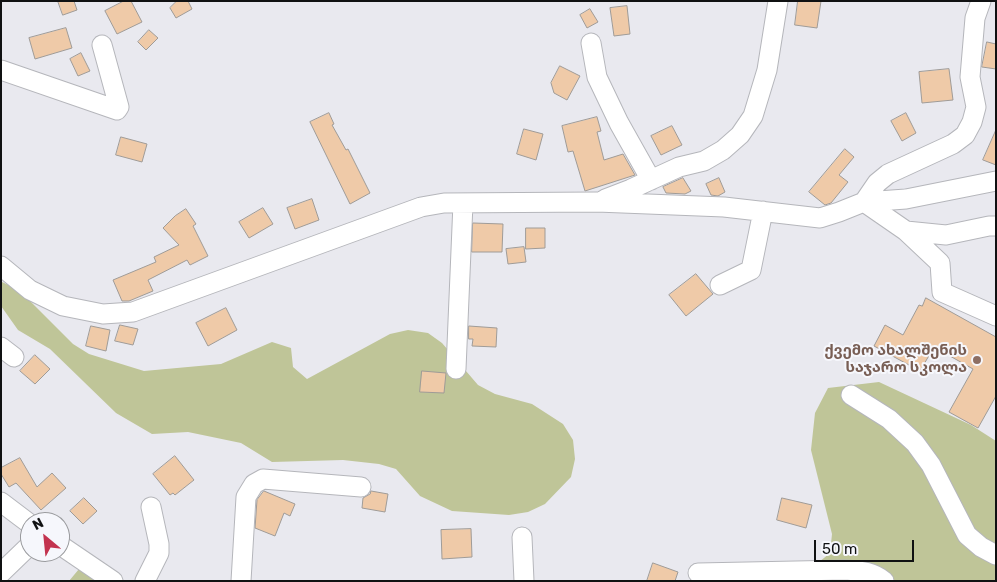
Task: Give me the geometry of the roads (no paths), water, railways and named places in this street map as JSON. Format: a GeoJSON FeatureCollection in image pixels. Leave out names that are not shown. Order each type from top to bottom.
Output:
{"type":"FeatureCollection","features":[{"type":"Feature","properties":{"kind":"street"},"geometry":{"type":"LineString","coordinates":[[597,202],[632,189],[679,167],[704,161],[723,150],[740,135],[753,116],[767,70],[778,1]]}},
{"type":"Feature","properties":{"kind":"street"},"geometry":{"type":"LineString","coordinates":[[864,202],[877,184],[888,174],[953,144],[965,135],[972,122],[976,107],[970,77],[975,18],[981,1]]}},
{"type":"Feature","properties":{"kind":"street"},"geometry":{"type":"LineString","coordinates":[[591,43],[597,77],[619,123],[651,180]]}},
{"type":"Feature","properties":{"kind":"street"},"geometry":{"type":"LineString","coordinates":[[1,70],[117,110],[119,106],[102,45]]}},
{"type":"Feature","properties":{"kind":"street"},"geometry":{"type":"LineString","coordinates":[[1,266],[30,290],[63,306],[103,314],[133,312],[421,208],[444,203],[597,202],[724,207],[820,218],[864,202],[906,199],[996,182]]}},
{"type":"Feature","properties":{"kind":"street"},"geometry":{"type":"LineString","coordinates":[[864,202],[906,231],[940,263],[942,292],[996,316]]}},
{"type":"Feature","properties":{"kind":"street"},"geometry":{"type":"LineString","coordinates":[[456,369],[463,203]]}},
{"type":"Feature","properties":{"kind":"street"},"geometry":{"type":"LineString","coordinates":[[720,285],[751,270],[762,211]]}},
{"type":"Feature","properties":{"kind":"street"},"geometry":{"type":"LineString","coordinates":[[906,231],[946,235],[996,226]]}},
{"type":"Feature","properties":{"kind":"street"},"geometry":{"type":"LineString","coordinates":[[851,395],[889,419],[915,443],[931,465],[967,534],[980,547],[996,555]]}},
{"type":"Feature","properties":{"kind":"street"},"geometry":{"type":"LineString","coordinates":[[241,581],[246,497],[254,484],[263,479],[361,487]]}},
{"type":"Feature","properties":{"kind":"street"},"geometry":{"type":"LineString","coordinates":[[1,502],[20,516]]}},
{"type":"Feature","properties":{"kind":"street"},"geometry":{"type":"LineString","coordinates":[[145,581],[159,553],[159,544],[151,507]]}},
{"type":"Feature","properties":{"kind":"street"},"geometry":{"type":"LineString","coordinates":[[522,537],[524,581]]}},
{"type":"Feature","properties":{"kind":"street"},"geometry":{"type":"LineString","coordinates":[[70,552],[113,581]]}},
{"type":"Feature","properties":{"kind":"street"},"geometry":{"type":"LineString","coordinates":[[1,573],[20,555]]}},
{"type":"Feature","properties":{"kind":"street"},"geometry":{"type":"LineString","coordinates":[[698,573],[846,570],[878,575],[884,581]]}},
{"type":"Feature","properties":{"kind":"place","name":"ქვემო ახალშენის საჯარო სკოლა"},"geometry":{"type":"Point","coordinates":[977,360]}}]}
